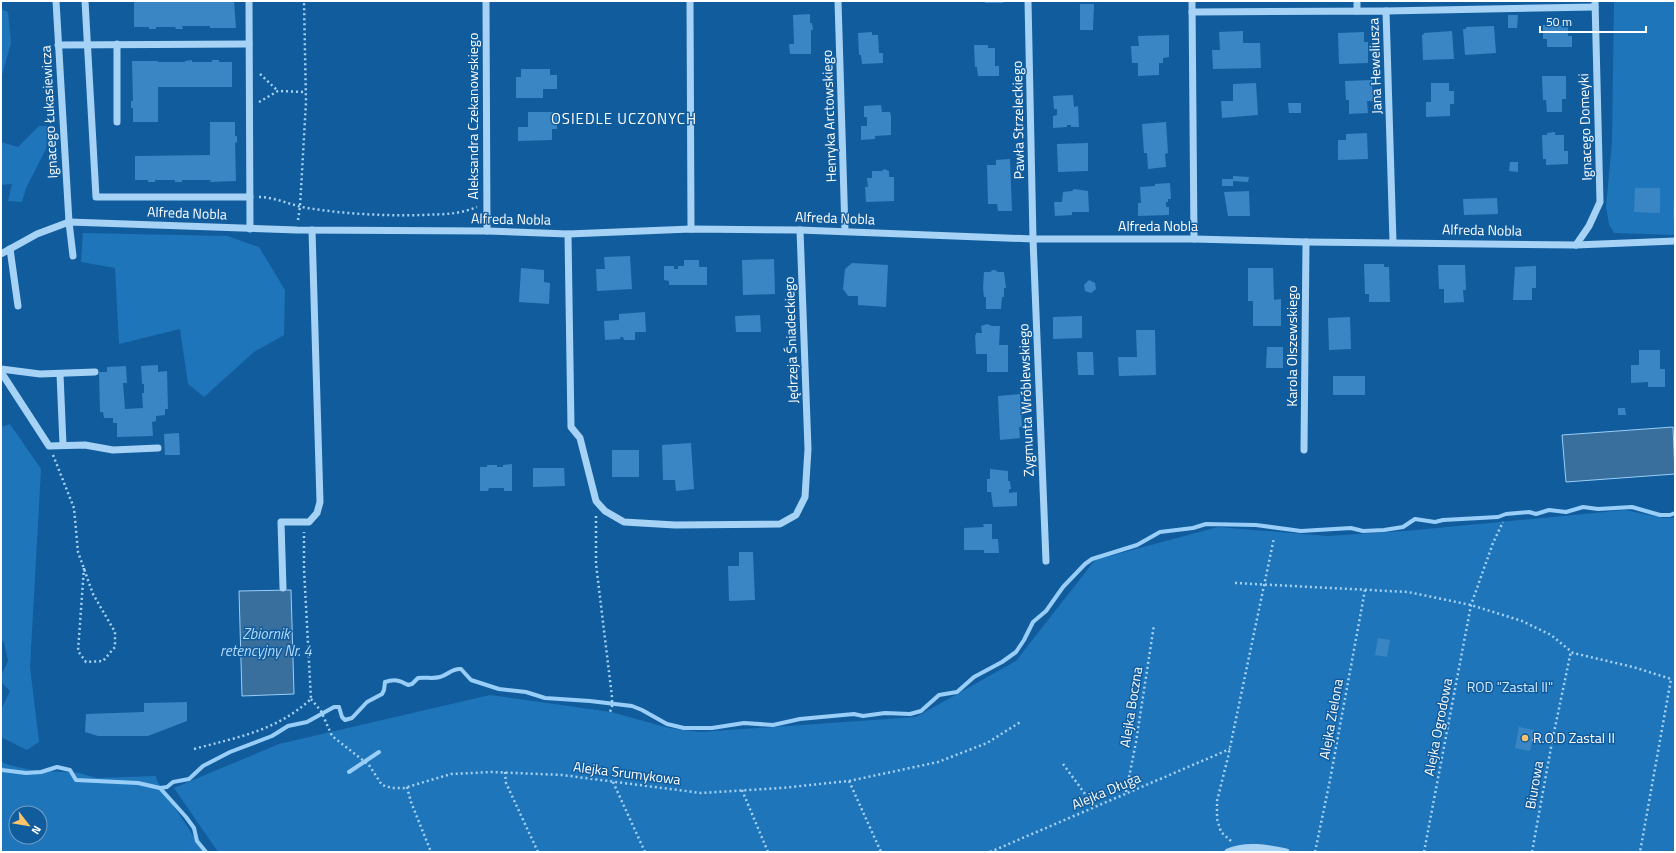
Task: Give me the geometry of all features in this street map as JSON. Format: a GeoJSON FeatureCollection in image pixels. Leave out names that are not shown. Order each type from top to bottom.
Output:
{"type":"FeatureCollection","features":[{"type":"Feature","properties":{"kind":"street","name":"Ignacego Łukasiewicza"},"geometry":{"type":"LineString","coordinates":[[56,1],[72,256]]}},
{"type":"Feature","properties":{"kind":"street"},"geometry":{"type":"LineString","coordinates":[[85,1],[86,44],[96,196],[250,197]]}},
{"type":"Feature","properties":{"kind":"street"},"geometry":{"type":"LineString","coordinates":[[249,1],[250,229]]}},
{"type":"Feature","properties":{"kind":"street","name":"Aleksandra Czekanowskiego"},"geometry":{"type":"LineString","coordinates":[[486,1],[487,231]]}},
{"type":"Feature","properties":{"kind":"street"},"geometry":{"type":"LineString","coordinates":[[690,1],[691,229]]}},
{"type":"Feature","properties":{"kind":"street","name":"Henryka Arctowskiego"},"geometry":{"type":"LineString","coordinates":[[838,1],[845,231]]}},
{"type":"Feature","properties":{"kind":"street","name":"Pawła Strzeleckiego"},"geometry":{"type":"LineString","coordinates":[[1028,1],[1033,238]]}},
{"type":"Feature","properties":{"kind":"street"},"geometry":{"type":"LineString","coordinates":[[1192,1],[1194,238]]}},
{"type":"Feature","properties":{"kind":"street"},"geometry":{"type":"LineString","coordinates":[[1357,1],[1357,11]]}},
{"type":"Feature","properties":{"kind":"street"},"geometry":{"type":"LineString","coordinates":[[1386,10],[1595,4]]}},
{"type":"Feature","properties":{"kind":"street","name":"Ignacego Domeyki"},"geometry":{"type":"LineString","coordinates":[[1576,245],[1589,226],[1600,202],[1595,4]]}},
{"type":"Feature","properties":{"kind":"street","name":"Jana Heweliusza"},"geometry":{"type":"LineString","coordinates":[[1192,12],[1386,10],[1393,242]]}},
{"type":"Feature","properties":{"kind":"street"},"geometry":{"type":"LineString","coordinates":[[58,44],[249,44]]}},
{"type":"Feature","properties":{"kind":"street"},"geometry":{"type":"LineString","coordinates":[[117,44],[117,122]]}},
{"type":"Feature","properties":{"kind":"street","name":"Alfreda Nobla"},"geometry":{"type":"LineString","coordinates":[[1,254],[37,234],[69,222],[250,229],[487,231],[568,234],[691,229],[845,231],[1033,238],[1194,238],[1306,242],[1576,245],[1675,241]]}},
{"type":"Feature","properties":{"kind":"street"},"geometry":{"type":"LineString","coordinates":[[283,588],[281,522],[309,522],[317,514],[320,502],[312,230]]}},
{"type":"Feature","properties":{"kind":"street","name":"Jędrzeja Śniadeckiego"},"geometry":{"type":"LineString","coordinates":[[596,501],[605,511],[624,522],[675,525],[780,524],[796,515],[805,496],[808,449],[800,230]]}},
{"type":"Feature","properties":{"kind":"street"},"geometry":{"type":"LineString","coordinates":[[568,234],[571,427],[580,438],[596,501]]}},
{"type":"Feature","properties":{"kind":"street","name":"Zygmunta Wróblewskiego"},"geometry":{"type":"LineString","coordinates":[[1033,238],[1046,560]]}},
{"type":"Feature","properties":{"kind":"street","name":"Karola Olszewskiego"},"geometry":{"type":"LineString","coordinates":[[1304,450],[1306,242]]}},
{"type":"Feature","properties":{"kind":"street"},"geometry":{"type":"LineString","coordinates":[[10,248],[18,306]]}},
{"type":"Feature","properties":{"kind":"street"},"geometry":{"type":"LineString","coordinates":[[1,369],[40,374],[95,372]]}},
{"type":"Feature","properties":{"kind":"street"},"geometry":{"type":"LineString","coordinates":[[1,372],[49,446],[85,445],[113,450],[158,448]]}},
{"type":"Feature","properties":{"kind":"street"},"geometry":{"type":"LineString","coordinates":[[60,374],[63,445]]}},
{"type":"Feature","properties":{"kind":"street"},"geometry":{"type":"LineString","coordinates":[[1228,852],[1238,847],[1266,848],[1286,852]]}},
{"type":"Feature","properties":{"kind":"path"},"geometry":{"type":"LineString","coordinates":[[297,230],[300,207],[306,92],[304,1]]}},
{"type":"Feature","properties":{"kind":"path"},"geometry":{"type":"LineString","coordinates":[[250,69],[259,73],[278,91]]}},
{"type":"Feature","properties":{"kind":"path"},"geometry":{"type":"LineString","coordinates":[[250,107],[278,91],[306,92]]}},
{"type":"Feature","properties":{"kind":"path"},"geometry":{"type":"LineString","coordinates":[[250,197],[267,197],[300,207],[327,211],[386,216],[462,213],[487,203]]}},
{"type":"Feature","properties":{"kind":"path"},"geometry":{"type":"LineString","coordinates":[[49,446],[74,508],[78,552],[86,573],[93,594],[115,632],[115,648],[103,662],[86,662],[78,651],[84,568]]}},
{"type":"Feature","properties":{"kind":"path"},"geometry":{"type":"LineString","coordinates":[[596,501],[596,564],[612,697],[612,707],[610,712]]}},
{"type":"Feature","properties":{"kind":"path"},"geometry":{"type":"LineString","coordinates":[[304,522],[304,569],[311,699],[325,718],[332,736],[369,765],[382,785],[392,788],[406,787],[432,852]]}},
{"type":"Feature","properties":{"kind":"path","name":"Alejka Ogrodowa"},"geometry":{"type":"LineString","coordinates":[[1424,852],[1471,605],[1493,543],[1503,522]]}},
{"type":"Feature","properties":{"kind":"path"},"geometry":{"type":"LineString","coordinates":[[1238,847],[1222,832],[1217,819],[1217,800],[1230,749],[1274,538]]}},
{"type":"Feature","properties":{"kind":"path"},"geometry":{"type":"LineString","coordinates":[[1235,582],[1263,585],[1408,592],[1471,605],[1522,622],[1551,635],[1571,651],[1633,667],[1671,680],[1640,852]]}},
{"type":"Feature","properties":{"kind":"path","name":"Alejka Zielona"},"geometry":{"type":"LineString","coordinates":[[1315,852],[1330,780],[1365,590]]}},
{"type":"Feature","properties":{"kind":"path","name":"Alejka Boczna"},"geometry":{"type":"LineString","coordinates":[[1126,793],[1136,742],[1154,624]]}},
{"type":"Feature","properties":{"kind":"path","name":"Biurowa"},"geometry":{"type":"LineString","coordinates":[[1532,852],[1552,742],[1571,651]]}},
{"type":"Feature","properties":{"kind":"path"},"geometry":{"type":"LineString","coordinates":[[194,749],[266,729],[296,712],[311,699]]}},
{"type":"Feature","properties":{"kind":"path","name":"Alejka Srumykowa"},"geometry":{"type":"LineString","coordinates":[[406,787],[451,774],[504,772],[562,775],[701,793],[849,781],[938,762],[986,743],[1022,722]]}},
{"type":"Feature","properties":{"kind":"path"},"geometry":{"type":"LineString","coordinates":[[1532,740],[1552,742]]}},
{"type":"Feature","properties":{"kind":"path","name":"Alejka Długa"},"geometry":{"type":"LineString","coordinates":[[990,852],[1094,806],[1230,749]]}},
{"type":"Feature","properties":{"kind":"path"},"geometry":{"type":"LineString","coordinates":[[1063,764],[1094,806]]}},
{"type":"Feature","properties":{"kind":"path"},"geometry":{"type":"LineString","coordinates":[[504,772],[506,783],[538,852]]}},
{"type":"Feature","properties":{"kind":"path"},"geometry":{"type":"LineString","coordinates":[[849,781],[881,852]]}},
{"type":"Feature","properties":{"kind":"path"},"geometry":{"type":"LineString","coordinates":[[613,782],[644,852]]}},
{"type":"Feature","properties":{"kind":"path"},"geometry":{"type":"LineString","coordinates":[[742,790],[768,852]]}},
{"type":"Feature","properties":{"kind":"green space"},"geometry":{"type":"Polygon","coordinates":[[[1614,1],[1675,1],[1675,235],[1614,233],[1609,224],[1606,207],[1612,142],[1614,1]]]}},
{"type":"Feature","properties":{"kind":"green space"},"geometry":{"type":"Polygon","coordinates":[[[1,9],[8,12],[11,43],[1,79],[1,9]]]}},
{"type":"Feature","properties":{"kind":"green space"},"geometry":{"type":"Polygon","coordinates":[[[39,126],[48,126],[46,149],[26,188],[22,202],[8,201],[12,184],[1,185],[1,142],[18,147],[39,126]]]}},
{"type":"Feature","properties":{"kind":"green space"},"geometry":{"type":"Polygon","coordinates":[[[83,233],[227,236],[259,247],[285,290],[284,335],[254,352],[204,397],[188,384],[180,329],[119,344],[115,268],[81,262],[83,233]]]}},
{"type":"Feature","properties":{"kind":"green space"},"geometry":{"type":"Polygon","coordinates":[[[10,424],[41,469],[30,667],[39,742],[27,750],[1,737],[1,710],[10,691],[1,682],[1,676],[8,661],[4,642],[1,641],[1,427],[10,424]]]}},
{"type":"Feature","properties":{"kind":"green space","name":"ROD \"Zastal II\""},"geometry":{"type":"Polygon","coordinates":[[[1625,510],[1663,518],[1675,518],[1675,852],[218,852],[174,788],[279,744],[490,695],[611,712],[669,728],[700,732],[916,717],[1016,661],[1095,560],[1218,527],[1328,536],[1405,531],[1625,510]]]}},
{"type":"Feature","properties":{"kind":"green space"},"geometry":{"type":"Polygon","coordinates":[[[1,762],[31,770],[79,773],[97,778],[156,776],[157,781],[204,852],[1,852],[1,762]]]}},
{"type":"Feature","properties":{"kind":"water"},"geometry":{"type":"Polygon","coordinates":[[[1673,427],[1675,474],[1566,482],[1562,435],[1673,427]]]}},
{"type":"Feature","properties":{"kind":"water","name":"Zbiornik retencyjny Nr. 4"},"geometry":{"type":"Polygon","coordinates":[[[291,590],[294,694],[242,696],[239,591],[291,590]]]}},
{"type":"Feature","properties":{"kind":"building"},"geometry":{"type":"Polygon","coordinates":[[[234,1],[236,28],[182,26],[183,29],[175,29],[176,27],[156,27],[156,29],[149,29],[149,27],[134,27],[134,2],[234,1]]]}},
{"type":"Feature","properties":{"kind":"building"},"geometry":{"type":"Polygon","coordinates":[[[985,1],[1003,1],[1003,3],[985,3],[985,1]]]}},
{"type":"Feature","properties":{"kind":"building"},"geometry":{"type":"Polygon","coordinates":[[[1080,4],[1094,4],[1093,30],[1080,30],[1080,4]]]}},
{"type":"Feature","properties":{"kind":"building"},"geometry":{"type":"Polygon","coordinates":[[[810,14],[810,23],[812,23],[813,30],[811,30],[811,54],[790,54],[789,44],[794,44],[793,15],[810,14]]]}},
{"type":"Feature","properties":{"kind":"building"},"geometry":{"type":"Polygon","coordinates":[[[1508,15],[1518,15],[1517,28],[1508,28],[1508,15]]]}},
{"type":"Feature","properties":{"kind":"building"},"geometry":{"type":"Polygon","coordinates":[[[1543,25],[1568,26],[1568,36],[1572,36],[1572,47],[1547,47],[1547,39],[1543,39],[1543,25]]]}},
{"type":"Feature","properties":{"kind":"building"},"geometry":{"type":"Polygon","coordinates":[[[1494,26],[1496,53],[1465,55],[1463,29],[1466,29],[1466,27],[1494,26]]]}},
{"type":"Feature","properties":{"kind":"building"},"geometry":{"type":"Polygon","coordinates":[[[1243,31],[1243,43],[1260,43],[1261,68],[1213,69],[1212,50],[1220,50],[1219,32],[1243,31]]]}},
{"type":"Feature","properties":{"kind":"building"},"geometry":{"type":"Polygon","coordinates":[[[1452,31],[1454,59],[1423,60],[1422,35],[1424,33],[1452,31]]]}},
{"type":"Feature","properties":{"kind":"building"},"geometry":{"type":"Polygon","coordinates":[[[872,32],[872,35],[878,35],[879,53],[883,53],[883,63],[862,64],[861,55],[859,55],[858,33],[872,32]]]}},
{"type":"Feature","properties":{"kind":"building"},"geometry":{"type":"Polygon","coordinates":[[[1364,32],[1364,42],[1368,42],[1368,63],[1339,64],[1338,33],[1364,32]]]}},
{"type":"Feature","properties":{"kind":"building"},"geometry":{"type":"Polygon","coordinates":[[[1169,35],[1169,57],[1163,58],[1163,63],[1159,63],[1159,75],[1138,76],[1138,63],[1132,63],[1131,46],[1139,46],[1138,36],[1169,35]]]}},
{"type":"Feature","properties":{"kind":"building"},"geometry":{"type":"Polygon","coordinates":[[[974,45],[988,45],[988,48],[995,48],[995,66],[999,66],[999,76],[978,76],[977,67],[975,67],[974,45]]]}},
{"type":"Feature","properties":{"kind":"building"},"geometry":{"type":"Polygon","coordinates":[[[192,60],[192,62],[212,62],[212,60],[219,60],[219,62],[232,62],[232,87],[158,87],[158,122],[133,122],[133,108],[131,108],[131,101],[133,101],[132,61],[185,62],[192,60]]]}},
{"type":"Feature","properties":{"kind":"building"},"geometry":{"type":"Polygon","coordinates":[[[521,69],[550,69],[550,75],[557,75],[557,89],[543,89],[543,98],[516,98],[516,77],[521,77],[521,69]]]}},
{"type":"Feature","properties":{"kind":"building"},"geometry":{"type":"Polygon","coordinates":[[[1542,76],[1566,76],[1566,99],[1562,99],[1562,112],[1547,112],[1546,100],[1543,100],[1542,76]]]}},
{"type":"Feature","properties":{"kind":"building"},"geometry":{"type":"Polygon","coordinates":[[[1372,80],[1373,101],[1367,101],[1368,113],[1349,114],[1349,100],[1346,100],[1345,81],[1372,80]]]}},
{"type":"Feature","properties":{"kind":"building"},"geometry":{"type":"Polygon","coordinates":[[[1256,83],[1258,115],[1222,118],[1221,101],[1233,101],[1233,84],[1256,83]]]}},
{"type":"Feature","properties":{"kind":"building"},"geometry":{"type":"Polygon","coordinates":[[[1431,83],[1449,83],[1449,91],[1454,91],[1454,104],[1450,104],[1450,116],[1426,117],[1426,102],[1431,102],[1431,83]]]}},
{"type":"Feature","properties":{"kind":"building"},"geometry":{"type":"Polygon","coordinates":[[[1073,95],[1074,107],[1078,106],[1079,127],[1071,127],[1071,125],[1067,125],[1067,127],[1053,128],[1053,116],[1057,115],[1057,109],[1054,109],[1053,96],[1073,95]]]}},
{"type":"Feature","properties":{"kind":"building"},"geometry":{"type":"Polygon","coordinates":[[[1288,103],[1301,103],[1301,113],[1289,113],[1288,103]]]}},
{"type":"Feature","properties":{"kind":"building"},"geometry":{"type":"Polygon","coordinates":[[[881,105],[882,112],[890,112],[891,135],[875,136],[875,139],[861,140],[861,126],[867,126],[867,117],[864,117],[864,106],[881,105]]]}},
{"type":"Feature","properties":{"kind":"building"},"geometry":{"type":"Polygon","coordinates":[[[528,112],[557,112],[557,129],[552,129],[552,140],[518,141],[518,127],[528,127],[528,112]]]}},
{"type":"Feature","properties":{"kind":"building"},"geometry":{"type":"Polygon","coordinates":[[[210,122],[235,122],[235,136],[237,136],[237,143],[235,142],[236,181],[210,182],[211,180],[182,180],[182,182],[175,182],[175,180],[155,180],[155,182],[148,182],[148,180],[135,180],[135,156],[210,155],[210,122]]]}},
{"type":"Feature","properties":{"kind":"building"},"geometry":{"type":"Polygon","coordinates":[[[1166,122],[1168,153],[1165,154],[1166,167],[1148,169],[1147,153],[1144,153],[1142,124],[1166,122]]]}},
{"type":"Feature","properties":{"kind":"building"},"geometry":{"type":"Polygon","coordinates":[[[1555,132],[1555,135],[1564,135],[1564,151],[1568,151],[1568,164],[1546,165],[1546,159],[1543,159],[1542,135],[1555,132]]]}},
{"type":"Feature","properties":{"kind":"building"},"geometry":{"type":"Polygon","coordinates":[[[1367,133],[1368,159],[1338,160],[1338,140],[1346,140],[1346,134],[1367,133]]]}},
{"type":"Feature","properties":{"kind":"building"},"geometry":{"type":"Polygon","coordinates":[[[1088,143],[1088,171],[1058,172],[1057,144],[1088,143]]]}},
{"type":"Feature","properties":{"kind":"building"},"geometry":{"type":"Polygon","coordinates":[[[1010,159],[1012,211],[998,211],[997,204],[988,204],[987,165],[996,165],[996,160],[1010,159]]]}},
{"type":"Feature","properties":{"kind":"building"},"geometry":{"type":"Polygon","coordinates":[[[1510,162],[1518,162],[1518,172],[1509,171],[1510,162]]]}},
{"type":"Feature","properties":{"kind":"building"},"geometry":{"type":"Polygon","coordinates":[[[884,169],[889,171],[889,177],[894,177],[894,201],[866,202],[865,187],[868,187],[867,178],[872,178],[872,171],[882,171],[884,169]]]}},
{"type":"Feature","properties":{"kind":"building"},"geometry":{"type":"Polygon","coordinates":[[[1233,176],[1249,177],[1248,182],[1233,181],[1233,186],[1222,186],[1222,179],[1233,179],[1233,176]]]}},
{"type":"Feature","properties":{"kind":"building"},"geometry":{"type":"Polygon","coordinates":[[[1170,183],[1171,199],[1168,199],[1168,202],[1166,202],[1166,207],[1169,207],[1169,215],[1138,216],[1138,203],[1141,203],[1140,187],[1170,183]]]}},
{"type":"Feature","properties":{"kind":"building"},"geometry":{"type":"Polygon","coordinates":[[[1635,188],[1660,188],[1660,213],[1634,212],[1635,188]]]}},
{"type":"Feature","properties":{"kind":"building"},"geometry":{"type":"Polygon","coordinates":[[[1074,189],[1088,191],[1089,212],[1072,212],[1072,215],[1055,216],[1054,202],[1062,202],[1063,192],[1072,191],[1074,189]]]}},
{"type":"Feature","properties":{"kind":"building"},"geometry":{"type":"Polygon","coordinates":[[[1249,191],[1250,216],[1228,216],[1224,192],[1249,191]]]}},
{"type":"Feature","properties":{"kind":"building"},"geometry":{"type":"Polygon","coordinates":[[[1674,195],[1675,219],[1673,219],[1674,195]]]}},
{"type":"Feature","properties":{"kind":"building"},"geometry":{"type":"Polygon","coordinates":[[[1497,198],[1498,214],[1464,215],[1463,199],[1497,198]]]}},
{"type":"Feature","properties":{"kind":"building"},"geometry":{"type":"Polygon","coordinates":[[[630,256],[632,289],[597,291],[596,269],[605,269],[604,257],[630,256]]]}},
{"type":"Feature","properties":{"kind":"building"},"geometry":{"type":"Polygon","coordinates":[[[774,259],[775,294],[743,295],[742,260],[774,259]]]}},
{"type":"Feature","properties":{"kind":"building"},"geometry":{"type":"Polygon","coordinates":[[[684,260],[699,260],[699,267],[707,267],[707,285],[669,285],[669,281],[664,280],[664,266],[674,266],[674,269],[678,269],[678,266],[684,266],[684,260]]]}},
{"type":"Feature","properties":{"kind":"building"},"geometry":{"type":"Polygon","coordinates":[[[852,263],[888,265],[886,307],[858,305],[858,296],[848,296],[843,289],[845,269],[852,263]]]}},
{"type":"Feature","properties":{"kind":"building"},"geometry":{"type":"Polygon","coordinates":[[[1364,264],[1384,264],[1384,267],[1389,267],[1390,302],[1369,302],[1369,294],[1365,294],[1364,264]]]}},
{"type":"Feature","properties":{"kind":"building"},"geometry":{"type":"Polygon","coordinates":[[[1438,265],[1465,265],[1466,290],[1463,290],[1464,302],[1444,303],[1444,289],[1439,289],[1438,265]]]}},
{"type":"Feature","properties":{"kind":"building"},"geometry":{"type":"Polygon","coordinates":[[[1536,266],[1536,288],[1532,288],[1532,300],[1513,300],[1515,267],[1536,266]]]}},
{"type":"Feature","properties":{"kind":"building"},"geometry":{"type":"Polygon","coordinates":[[[521,268],[544,270],[544,282],[550,283],[549,304],[519,302],[521,268]]]}},
{"type":"Feature","properties":{"kind":"building"},"geometry":{"type":"Polygon","coordinates":[[[1248,268],[1273,268],[1274,300],[1281,299],[1281,326],[1253,326],[1253,301],[1248,301],[1248,268]]]}},
{"type":"Feature","properties":{"kind":"building"},"geometry":{"type":"Polygon","coordinates":[[[993,270],[1004,272],[1006,288],[1004,288],[1004,297],[1002,297],[1001,309],[986,309],[986,297],[984,297],[983,288],[984,272],[990,272],[993,270]]]}},
{"type":"Feature","properties":{"kind":"building"},"geometry":{"type":"Polygon","coordinates":[[[1089,280],[1095,283],[1096,289],[1091,293],[1085,291],[1084,285],[1089,280]]]}},
{"type":"Feature","properties":{"kind":"building"},"geometry":{"type":"Polygon","coordinates":[[[645,312],[646,332],[635,332],[635,340],[624,340],[623,337],[620,337],[621,339],[605,340],[604,321],[619,320],[619,314],[645,312]]]}},
{"type":"Feature","properties":{"kind":"building"},"geometry":{"type":"Polygon","coordinates":[[[760,315],[761,332],[736,332],[735,316],[760,315]]]}},
{"type":"Feature","properties":{"kind":"building"},"geometry":{"type":"Polygon","coordinates":[[[1082,316],[1082,338],[1053,339],[1053,317],[1082,316]]]}},
{"type":"Feature","properties":{"kind":"building"},"geometry":{"type":"Polygon","coordinates":[[[1350,317],[1351,349],[1329,350],[1328,318],[1350,317]]]}},
{"type":"Feature","properties":{"kind":"building"},"geometry":{"type":"Polygon","coordinates":[[[987,324],[992,326],[1000,326],[999,345],[1008,345],[1008,372],[987,372],[987,354],[976,354],[975,335],[976,333],[982,333],[981,326],[987,324]]]}},
{"type":"Feature","properties":{"kind":"building"},"geometry":{"type":"Polygon","coordinates":[[[1136,330],[1155,330],[1156,375],[1119,376],[1118,357],[1137,357],[1136,330]]]}},
{"type":"Feature","properties":{"kind":"building"},"geometry":{"type":"Polygon","coordinates":[[[1267,347],[1283,347],[1283,368],[1266,368],[1267,347]]]}},
{"type":"Feature","properties":{"kind":"building"},"geometry":{"type":"Polygon","coordinates":[[[1639,350],[1660,350],[1660,369],[1665,369],[1665,387],[1648,387],[1648,382],[1631,383],[1631,365],[1639,365],[1639,350]]]}},
{"type":"Feature","properties":{"kind":"building"},"geometry":{"type":"Polygon","coordinates":[[[1077,352],[1093,352],[1094,375],[1078,375],[1077,352]]]}},
{"type":"Feature","properties":{"kind":"building"},"geometry":{"type":"Polygon","coordinates":[[[158,365],[158,372],[167,371],[168,409],[165,409],[165,415],[156,416],[156,421],[152,422],[153,436],[117,437],[117,423],[113,423],[113,418],[104,418],[103,412],[100,412],[99,372],[107,372],[107,367],[126,366],[127,383],[123,383],[125,409],[143,408],[142,393],[144,393],[144,384],[142,384],[141,366],[158,365]]]}},
{"type":"Feature","properties":{"kind":"building"},"geometry":{"type":"Polygon","coordinates":[[[1333,376],[1365,376],[1365,395],[1333,395],[1333,376]]]}},
{"type":"Feature","properties":{"kind":"building"},"geometry":{"type":"Polygon","coordinates":[[[1020,394],[1022,427],[1019,427],[1020,438],[1000,440],[998,396],[1020,394]]]}},
{"type":"Feature","properties":{"kind":"building"},"geometry":{"type":"Polygon","coordinates":[[[1618,408],[1625,408],[1626,415],[1618,415],[1618,408]]]}},
{"type":"Feature","properties":{"kind":"building"},"geometry":{"type":"Polygon","coordinates":[[[179,433],[180,455],[165,455],[164,434],[179,433]]]}},
{"type":"Feature","properties":{"kind":"building"},"geometry":{"type":"Polygon","coordinates":[[[691,443],[694,489],[676,491],[675,480],[663,480],[662,445],[691,443]]]}},
{"type":"Feature","properties":{"kind":"building"},"geometry":{"type":"Polygon","coordinates":[[[612,450],[639,450],[639,477],[612,477],[612,450]]]}},
{"type":"Feature","properties":{"kind":"building"},"geometry":{"type":"Polygon","coordinates":[[[512,464],[512,491],[504,491],[504,488],[489,488],[488,491],[480,491],[480,467],[497,465],[497,467],[503,467],[503,465],[512,464]]]}},
{"type":"Feature","properties":{"kind":"building"},"geometry":{"type":"Polygon","coordinates":[[[533,468],[564,468],[565,486],[533,487],[533,468]]]}},
{"type":"Feature","properties":{"kind":"building"},"geometry":{"type":"Polygon","coordinates":[[[990,469],[1008,471],[1008,481],[1010,481],[1011,489],[1009,489],[1009,493],[1017,492],[1017,506],[993,507],[991,492],[987,492],[987,479],[990,479],[990,469]]]}},
{"type":"Feature","properties":{"kind":"building"},"geometry":{"type":"Polygon","coordinates":[[[983,524],[992,524],[992,539],[998,539],[999,553],[984,553],[984,550],[964,550],[964,528],[984,527],[983,524]]]}},
{"type":"Feature","properties":{"kind":"building"},"geometry":{"type":"Polygon","coordinates":[[[739,552],[753,552],[755,600],[729,601],[728,566],[739,566],[739,552]]]}},
{"type":"Feature","properties":{"kind":"building"},"geometry":{"type":"Polygon","coordinates":[[[1378,638],[1390,640],[1387,657],[1375,655],[1378,638]]]}},
{"type":"Feature","properties":{"kind":"building"},"geometry":{"type":"Polygon","coordinates":[[[187,702],[187,721],[148,736],[98,736],[85,732],[86,714],[144,712],[144,703],[187,702]]]}},
{"type":"Feature","properties":{"kind":"building","name":"R.O.D Zastal II"},"geometry":{"type":"Polygon","coordinates":[[[1519,727],[1534,730],[1530,751],[1515,748],[1519,727]]]}},
{"type":"Feature","properties":{"kind":"waterway"},"geometry":{"type":"LineString","coordinates":[[1,769],[26,773],[41,772],[57,767],[70,770],[76,780],[138,783],[160,788],[167,787],[173,782],[189,779],[203,766],[230,752],[272,736],[288,726],[307,722],[334,707],[339,707],[342,717],[345,720],[352,718],[367,702],[382,694],[385,682],[396,680],[408,685],[412,684],[418,678],[440,677],[458,669],[461,669],[471,680],[499,689],[526,692],[545,698],[632,706],[667,724],[684,728],[712,728],[744,723],[773,725],[800,719],[854,714],[863,716],[885,713],[910,714],[921,711],[939,695],[957,692],[974,677],[1002,662],[1016,652],[1033,622],[1046,611],[1063,587],[1085,564],[1092,559],[1137,545],[1160,532],[1193,528],[1206,524],[1256,525],[1301,531],[1351,528],[1363,531],[1384,530],[1403,527],[1415,519],[1435,522],[1443,520],[1498,517],[1506,514],[1529,512],[1536,514],[1549,510],[1566,512],[1583,507],[1598,509],[1632,507],[1660,515],[1670,515],[1675,513]]}},
{"type":"Feature","properties":{"kind":"waterway"},"geometry":{"type":"LineString","coordinates":[[349,772],[379,752]]}},
{"type":"Feature","properties":{"kind":"waterway"},"geometry":{"type":"LineString","coordinates":[[160,788],[194,828],[197,841],[206,852]]}},
{"type":"Feature","properties":{"kind":"place","name":"R.O.D Zastal II"},"geometry":{"type":"Point","coordinates":[1525,738]}},
{"type":"Feature","properties":{"kind":"district","name":"OSIEDLE UCZONYCH"},"geometry":{"type":"Point","coordinates":[624,119]}}]}
